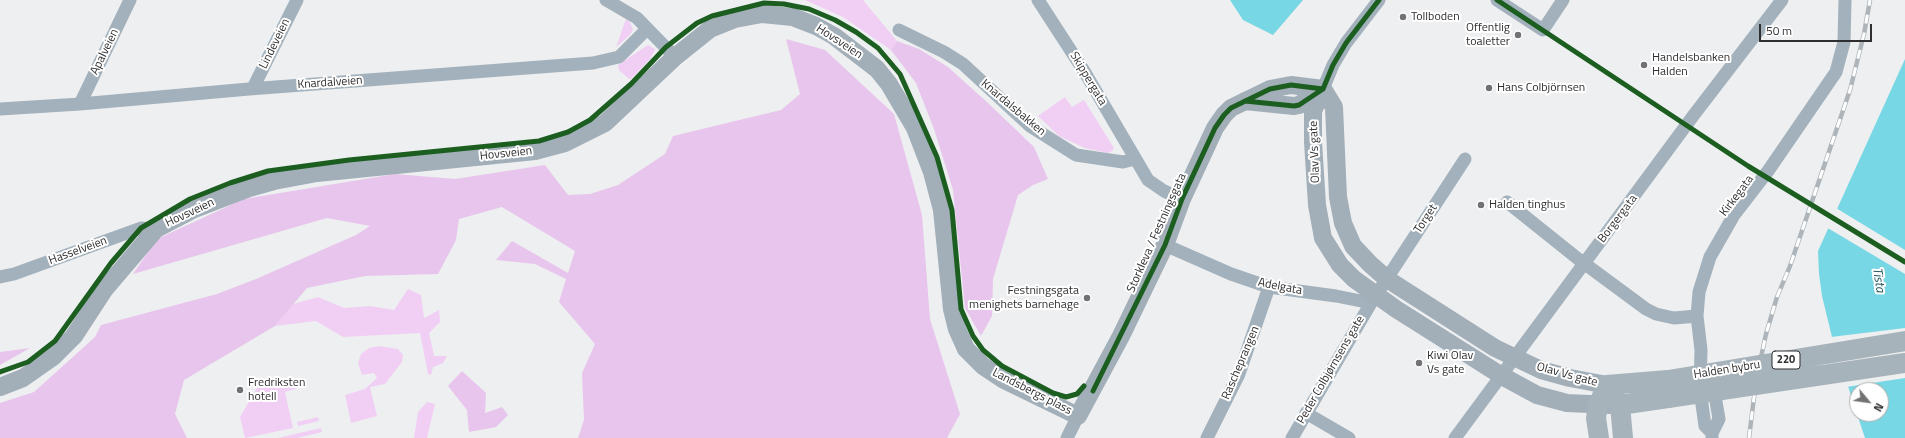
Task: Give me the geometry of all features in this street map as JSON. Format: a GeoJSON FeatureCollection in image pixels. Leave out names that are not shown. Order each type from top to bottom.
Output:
{"type":"FeatureCollection","features":[{"type":"Feature","properties":{"kind":"main road","name":"Halden bybru"},"geometry":{"type":"LineString","coordinates":[[1668,389],[1905,341]]}},
{"type":"Feature","properties":{"kind":"main road","name":"Halden bybru"},"geometry":{"type":"LineString","coordinates":[[1668,389],[1905,363]]}},
{"type":"Feature","properties":{"kind":"main road","name":"Olav Vs gate"},"geometry":{"type":"LineString","coordinates":[[1608,385],[1668,389]]}},
{"type":"Feature","properties":{"kind":"main road"},"geometry":{"type":"LineString","coordinates":[[1599,438],[1596,418],[1598,405],[1608,385]]}},
{"type":"Feature","properties":{"kind":"main road"},"geometry":{"type":"LineString","coordinates":[[1608,385],[1620,405],[1623,438]]}},
{"type":"Feature","properties":{"kind":"main road","name":"Olav Vs gate"},"geometry":{"type":"LineString","coordinates":[[1620,405],[1668,389]]}},
{"type":"Feature","properties":{"kind":"street","name":"Apalveien"},"geometry":{"type":"LineString","coordinates":[[80,104],[130,0]]}},
{"type":"Feature","properties":{"kind":"street","name":"Lindeveien"},"geometry":{"type":"LineString","coordinates":[[253,88],[296,0]]}},
{"type":"Feature","properties":{"kind":"street"},"geometry":{"type":"LineString","coordinates":[[606,0],[636,18],[675,57]]}},
{"type":"Feature","properties":{"kind":"street","name":"Skippergata"},"geometry":{"type":"LineString","coordinates":[[1038,0],[1084,71],[1148,180],[1164,191],[1182,199]]}},
{"type":"Feature","properties":{"kind":"street"},"geometry":{"type":"LineString","coordinates":[[1323,89],[1333,65],[1346,43],[1379,0]]}},
{"type":"Feature","properties":{"kind":"street"},"geometry":{"type":"LineString","coordinates":[[1497,0],[1543,30],[1563,0]]}},
{"type":"Feature","properties":{"kind":"street","name":"Borgergata"},"geometry":{"type":"LineString","coordinates":[[1455,438],[1586,263],[1693,116],[1782,0]]}},
{"type":"Feature","properties":{"kind":"street","name":"Kirkegata"},"geometry":{"type":"LineString","coordinates":[[1712,436],[1719,419],[1714,389],[1701,350],[1697,316],[1700,292],[1710,257],[1720,237],[1734,216],[1768,171],[1836,72],[1844,42],[1845,0]]}},
{"type":"Feature","properties":{"kind":"street","name":"Hovsveien"},"geometry":{"type":"LineString","coordinates":[[0,387],[23,378],[54,358],[74,336],[104,290],[156,229],[194,209],[249,188],[274,181],[365,167],[535,152],[565,143],[604,123],[675,57],[710,29],[749,16],[775,14],[793,17],[816,26],[858,53],[877,69],[889,84],[915,128],[932,172],[942,210],[952,309],[957,329]]}},
{"type":"Feature","properties":{"kind":"street","name":"Knardalveien"},"geometry":{"type":"LineString","coordinates":[[0,109],[80,104],[253,88],[532,68],[612,60],[619,57],[648,29]]}},
{"type":"Feature","properties":{"kind":"street","name":"Knardalsbakken"},"geometry":{"type":"LineString","coordinates":[[899,30],[944,52],[963,64],[1030,126],[1076,156],[1123,162],[1135,159]]}},
{"type":"Feature","properties":{"kind":"street","name":"Storkleva / Festningsgata"},"geometry":{"type":"LineString","coordinates":[[1067,438],[1121,336],[1165,245],[1182,199],[1215,128],[1224,115],[1243,102],[1270,89],[1292,85],[1323,89]]}},
{"type":"Feature","properties":{"kind":"street","name":"Olav Vs gate"},"geometry":{"type":"LineString","coordinates":[[1323,89],[1334,107],[1338,197],[1344,223],[1353,246],[1370,264],[1387,279],[1495,348],[1541,370],[1570,378],[1608,385]]}},
{"type":"Feature","properties":{"kind":"street","name":"Olav Vs gate"},"geometry":{"type":"LineString","coordinates":[[1323,89],[1313,111],[1313,142],[1317,204],[1323,238],[1340,265],[1374,299],[1502,376],[1537,395],[1567,403],[1620,405]]}},
{"type":"Feature","properties":{"kind":"street","name":"Torget"},"geometry":{"type":"LineString","coordinates":[[1387,279],[1465,159]]}},
{"type":"Feature","properties":{"kind":"street"},"geometry":{"type":"LineString","coordinates":[[1507,202],[1646,309],[1656,314],[1674,318],[1697,316]]}},
{"type":"Feature","properties":{"kind":"street","name":"Hasselveien"},"geometry":{"type":"LineString","coordinates":[[0,277],[14,274],[141,228],[156,229]]}},
{"type":"Feature","properties":{"kind":"street","name":"Adelgata"},"geometry":{"type":"LineString","coordinates":[[1165,245],[1231,274],[1270,287],[1336,296],[1374,299]]}},
{"type":"Feature","properties":{"kind":"street"},"geometry":{"type":"LineString","coordinates":[[1374,299],[1387,279]]}},
{"type":"Feature","properties":{"kind":"street","name":"Rascheprangen"},"geometry":{"type":"LineString","coordinates":[[1207,438],[1239,374],[1270,287]]}},
{"type":"Feature","properties":{"kind":"street","name":"Peder Colbjørnsens gate"},"geometry":{"type":"LineString","coordinates":[[1292,438],[1374,299]]}},
{"type":"Feature","properties":{"kind":"street","name":"Landsbergs plass"},"geometry":{"type":"LineString","coordinates":[[957,329],[966,349],[983,366],[1004,380],[1078,416]]}},
{"type":"Feature","properties":{"kind":"street"},"geometry":{"type":"LineString","coordinates":[[1306,413],[1349,438]]}},
{"type":"Feature","properties":{"kind":"shaded area"},"geometry":{"type":"Polygon","coordinates":[[[805,0],[863,0],[897,41],[891,50],[843,17],[805,0]]]}},
{"type":"Feature","properties":{"kind":"shaded area"},"geometry":{"type":"Polygon","coordinates":[[[626,19],[630,22],[633,30],[629,36],[616,47],[626,19]]]}},
{"type":"Feature","properties":{"kind":"shaded area"},"geometry":{"type":"Polygon","coordinates":[[[786,39],[825,50],[894,114],[922,215],[930,319],[960,414],[947,438],[578,438],[584,420],[582,373],[595,344],[559,302],[566,279],[535,264],[496,260],[512,241],[568,273],[575,251],[502,207],[459,219],[456,240],[438,274],[365,276],[307,288],[275,326],[184,380],[175,414],[187,438],[0,438],[0,403],[34,392],[95,337],[101,325],[217,294],[256,279],[356,235],[370,226],[327,218],[133,274],[157,239],[244,199],[395,174],[455,179],[545,165],[568,195],[590,194],[618,185],[665,154],[673,136],[781,110],[800,94],[786,39]]]}},
{"type":"Feature","properties":{"kind":"shaded area"},"geometry":{"type":"Polygon","coordinates":[[[897,41],[919,49],[948,67],[988,103],[1034,147],[1048,179],[1033,185],[1018,195],[993,279],[992,316],[981,336],[965,308],[953,190],[934,129],[916,83],[891,50],[897,41]]]}},
{"type":"Feature","properties":{"kind":"shaded area"},"geometry":{"type":"Polygon","coordinates":[[[648,45],[655,49],[654,52],[650,59],[632,78],[629,79],[619,70],[618,65],[648,45]]]}},
{"type":"Feature","properties":{"kind":"shaded area"},"geometry":{"type":"Polygon","coordinates":[[[1065,97],[1072,107],[1084,100],[1114,148],[1112,151],[1107,153],[1085,148],[1059,136],[1038,116],[1065,97]]]}},
{"type":"Feature","properties":{"kind":"shaded area"},"geometry":{"type":"Polygon","coordinates":[[[408,289],[421,295],[424,318],[439,310],[440,322],[429,333],[434,356],[447,356],[443,363],[433,367],[431,375],[428,374],[420,333],[343,337],[316,321],[275,326],[293,304],[318,297],[344,308],[370,306],[394,310],[408,289]]]}},
{"type":"Feature","properties":{"kind":"shaded area"},"geometry":{"type":"Polygon","coordinates":[[[379,346],[398,349],[403,355],[402,362],[385,384],[370,387],[377,416],[351,423],[345,395],[365,389],[377,378],[374,373],[362,375],[358,363],[361,354],[369,348],[379,346]]]}},
{"type":"Feature","properties":{"kind":"shaded area"},"geometry":{"type":"Polygon","coordinates":[[[30,348],[0,365],[0,352],[30,348]]]}},
{"type":"Feature","properties":{"kind":"shaded area"},"geometry":{"type":"Polygon","coordinates":[[[462,371],[486,393],[485,413],[502,407],[508,415],[496,427],[469,432],[467,410],[448,386],[462,371]]]}},
{"type":"Feature","properties":{"kind":"shaded area"},"geometry":{"type":"Polygon","coordinates":[[[299,379],[301,387],[285,392],[293,428],[245,438],[240,417],[257,388],[299,379]]]}},
{"type":"Feature","properties":{"kind":"shaded area"},"geometry":{"type":"Polygon","coordinates":[[[427,402],[435,404],[427,438],[414,438],[418,412],[427,402]]]}},
{"type":"Feature","properties":{"kind":"shaded area"},"geometry":{"type":"Polygon","coordinates":[[[318,417],[319,421],[298,426],[297,422],[318,417]]]}},
{"type":"Feature","properties":{"kind":"shaded area"},"geometry":{"type":"Polygon","coordinates":[[[321,428],[322,432],[297,438],[278,438],[321,428]]]}},
{"type":"Feature","properties":{"kind":"water"},"geometry":{"type":"Polygon","coordinates":[[[1230,0],[1303,0],[1273,35],[1243,20],[1230,0]]]}},
{"type":"Feature","properties":{"kind":"water","name":"Tista"},"geometry":{"type":"Polygon","coordinates":[[[1905,59],[1905,438],[1865,438],[1860,422],[1889,422],[1889,382],[1849,382],[1849,389],[1832,337],[1822,296],[1818,251],[1905,59]]]}},
{"type":"Feature","properties":{"kind":"pier"},"geometry":{"type":"Polygon","coordinates":[[[1836,208],[1905,250],[1905,274],[1826,227],[1836,208]]]}},
{"type":"Feature","properties":{"kind":"pier"},"geometry":{"type":"Polygon","coordinates":[[[1905,328],[1905,378],[1879,382],[1849,382],[1849,387],[1846,387],[1831,337],[1905,328]]]}},
{"type":"Feature","properties":{"kind":"railway"},"geometry":{"type":"LineString","coordinates":[[1749,438],[1756,381],[1766,334],[1777,297],[1790,266],[1850,90],[1864,34],[1870,0]]}},
{"type":"Feature","properties":{"kind":"cycle path"},"geometry":{"type":"LineString","coordinates":[[1245,101],[1294,106],[1299,105],[1323,89],[1333,65],[1346,43],[1379,0]]}},
{"type":"Feature","properties":{"kind":"cycle path"},"geometry":{"type":"LineString","coordinates":[[1497,0],[1748,166],[1905,262]]}},
{"type":"Feature","properties":{"kind":"cycle path"},"geometry":{"type":"LineString","coordinates":[[0,372],[28,362],[55,341],[111,263],[141,228],[190,199],[230,183],[268,171],[349,160],[539,141],[568,132],[590,120],[631,84],[666,47],[697,23],[712,16],[764,3],[784,4],[809,9],[835,20],[856,32],[878,48],[900,74],[937,157],[952,210],[961,309],[973,336],[983,350],[1002,366],[1053,393],[1066,397],[1077,394],[1084,386]]}},
{"type":"Feature","properties":{"kind":"cycle path"},"geometry":{"type":"LineString","coordinates":[[1093,391],[1165,245],[1182,199],[1215,128],[1224,115],[1231,108],[1270,89],[1291,85],[1323,89]]}},
{"type":"Feature","properties":{"kind":"place","name":"Tollboden"},"geometry":{"type":"Point","coordinates":[1403,17]}},
{"type":"Feature","properties":{"kind":"place","name":"Offentlig toaletter"},"geometry":{"type":"Point","coordinates":[1518,35]}},
{"type":"Feature","properties":{"kind":"place","name":"Handelsbanken Halden"},"geometry":{"type":"Point","coordinates":[1644,65]}},
{"type":"Feature","properties":{"kind":"place","name":"Hans Colbjörnsen"},"geometry":{"type":"Point","coordinates":[1489,88]}},
{"type":"Feature","properties":{"kind":"place","name":"Halden tinghus"},"geometry":{"type":"Point","coordinates":[1481,205]}},
{"type":"Feature","properties":{"kind":"place","name":"Festningsgata menighets barnehage"},"geometry":{"type":"Point","coordinates":[1087,298]}},
{"type":"Feature","properties":{"kind":"place","name":"Kiwi Olav Vs gate"},"geometry":{"type":"Point","coordinates":[1419,363]}},
{"type":"Feature","properties":{"kind":"place","name":"Fredriksten hotell"},"geometry":{"type":"Point","coordinates":[240,390]}}]}
